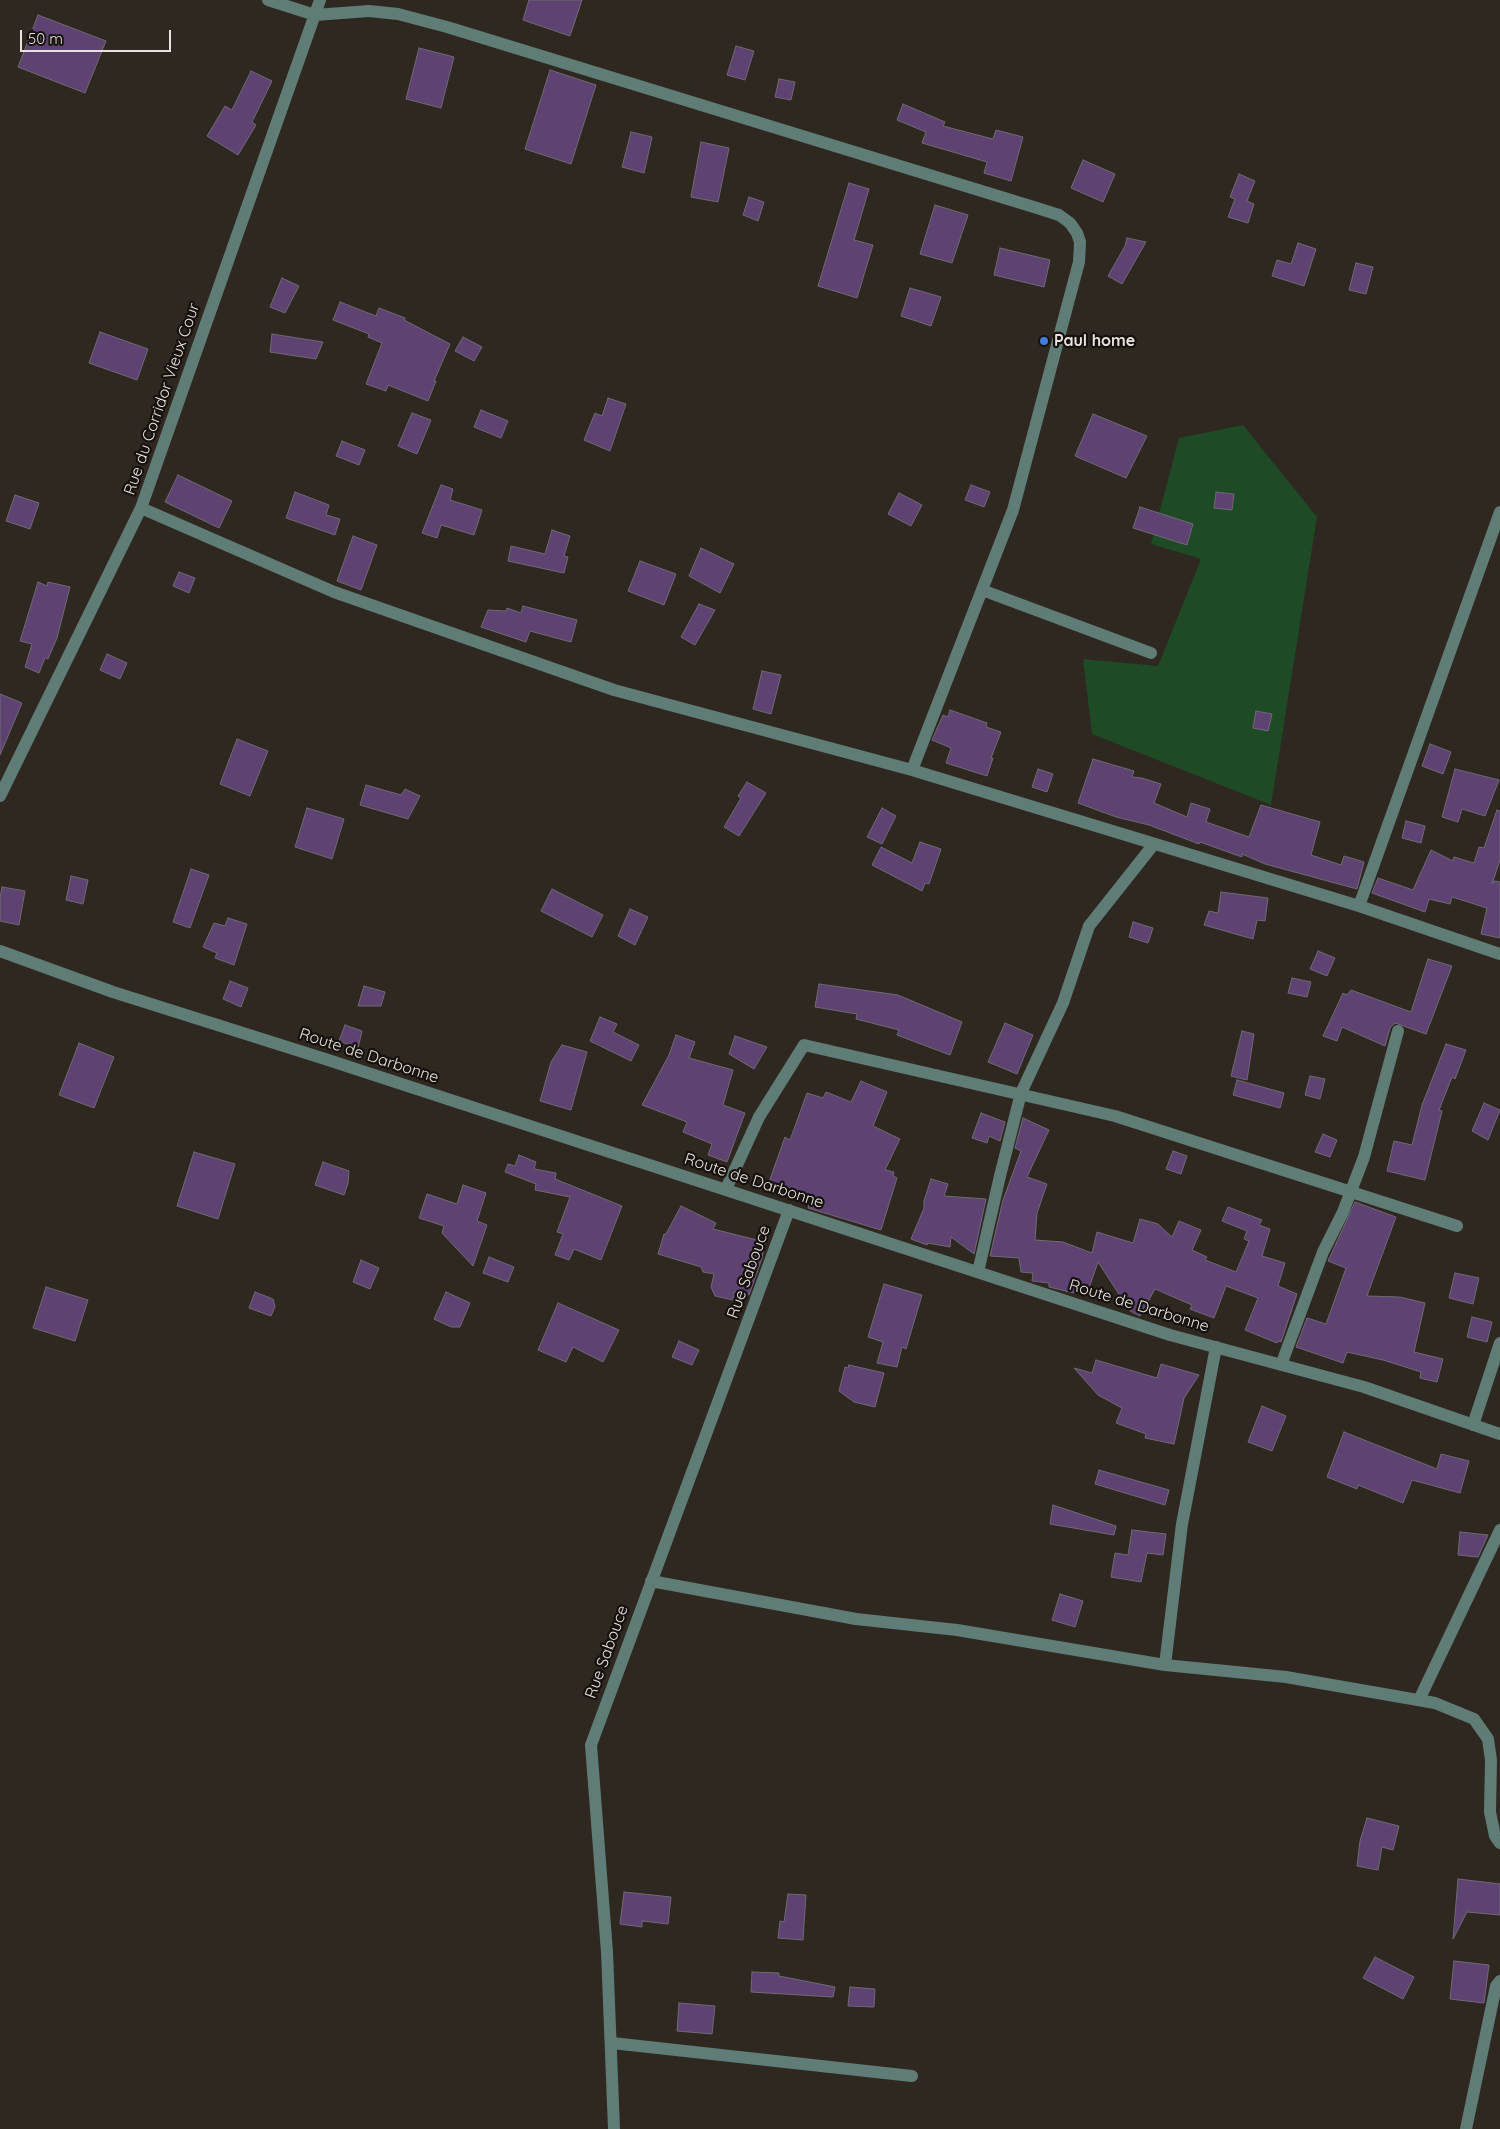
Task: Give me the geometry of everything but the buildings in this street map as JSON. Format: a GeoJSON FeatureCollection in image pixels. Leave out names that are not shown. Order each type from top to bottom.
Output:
{"type":"FeatureCollection","features":[{"type":"Feature","properties":{"kind":"street"},"geometry":{"type":"LineString","coordinates":[[268,0],[315,15],[369,10],[398,14],[447,27],[1037,208],[1058,215],[1070,223],[1077,233],[1080,242],[1078,262],[1013,510],[912,770]]}},
{"type":"Feature","properties":{"kind":"street","name":"Rue du Corridor Vieux Cour"},"geometry":{"type":"LineString","coordinates":[[0,796],[141,508],[320,0]]}},
{"type":"Feature","properties":{"kind":"street"},"geometry":{"type":"LineString","coordinates":[[141,508],[334,592],[614,690],[912,770],[1359,906],[1500,954]]}},
{"type":"Feature","properties":{"kind":"street"},"geometry":{"type":"LineString","coordinates":[[1359,906],[1500,512]]}},
{"type":"Feature","properties":{"kind":"street"},"geometry":{"type":"LineString","coordinates":[[982,590],[1151,654]]}},
{"type":"Feature","properties":{"kind":"street"},"geometry":{"type":"LineString","coordinates":[[978,1272],[1000,1176],[1022,1094],[1063,1003],[1089,926],[1154,844]]}},
{"type":"Feature","properties":{"kind":"street","name":"Route de Darbonne"},"geometry":{"type":"LineString","coordinates":[[0,951],[113,992],[726,1189],[1170,1335],[1364,1387],[1500,1434]]}},
{"type":"Feature","properties":{"kind":"street"},"geometry":{"type":"LineString","coordinates":[[1281,1364],[1323,1252],[1343,1212],[1364,1157],[1398,1031]]}},
{"type":"Feature","properties":{"kind":"street"},"geometry":{"type":"LineString","coordinates":[[726,1189],[759,1117],[804,1045],[1115,1116],[1458,1226]]}},
{"type":"Feature","properties":{"kind":"street","name":"Rue Sabouce"},"geometry":{"type":"LineString","coordinates":[[614,2129],[607,1952],[590,1745],[789,1210]]}},
{"type":"Feature","properties":{"kind":"street"},"geometry":{"type":"LineString","coordinates":[[1473,1425],[1500,1343]]}},
{"type":"Feature","properties":{"kind":"street"},"geometry":{"type":"LineString","coordinates":[[1165,1665],[1182,1524],[1216,1347]]}},
{"type":"Feature","properties":{"kind":"street"},"geometry":{"type":"LineString","coordinates":[[1418,1700],[1500,1530]]}},
{"type":"Feature","properties":{"kind":"street"},"geometry":{"type":"LineString","coordinates":[[651,1581],[856,1618],[957,1630],[1165,1665],[1286,1677],[1435,1703],[1474,1719],[1488,1739],[1491,1760],[1490,1812],[1495,1836],[1500,1843]]}},
{"type":"Feature","properties":{"kind":"street"},"geometry":{"type":"LineString","coordinates":[[1466,2129],[1496,1986],[1500,1981]]}},
{"type":"Feature","properties":{"kind":"street"},"geometry":{"type":"LineString","coordinates":[[612,2043],[912,2076]]}},
{"type":"Feature","properties":{"kind":"green space"},"geometry":{"type":"Polygon","coordinates":[[[1243,425],[1317,517],[1271,805],[1092,734],[1083,659],[1158,666],[1201,559],[1151,544],[1179,438],[1243,425]]]}},
{"type":"Feature","properties":{"kind":"place","name":"Paul home"},"geometry":{"type":"Point","coordinates":[1044,341]}}]}
